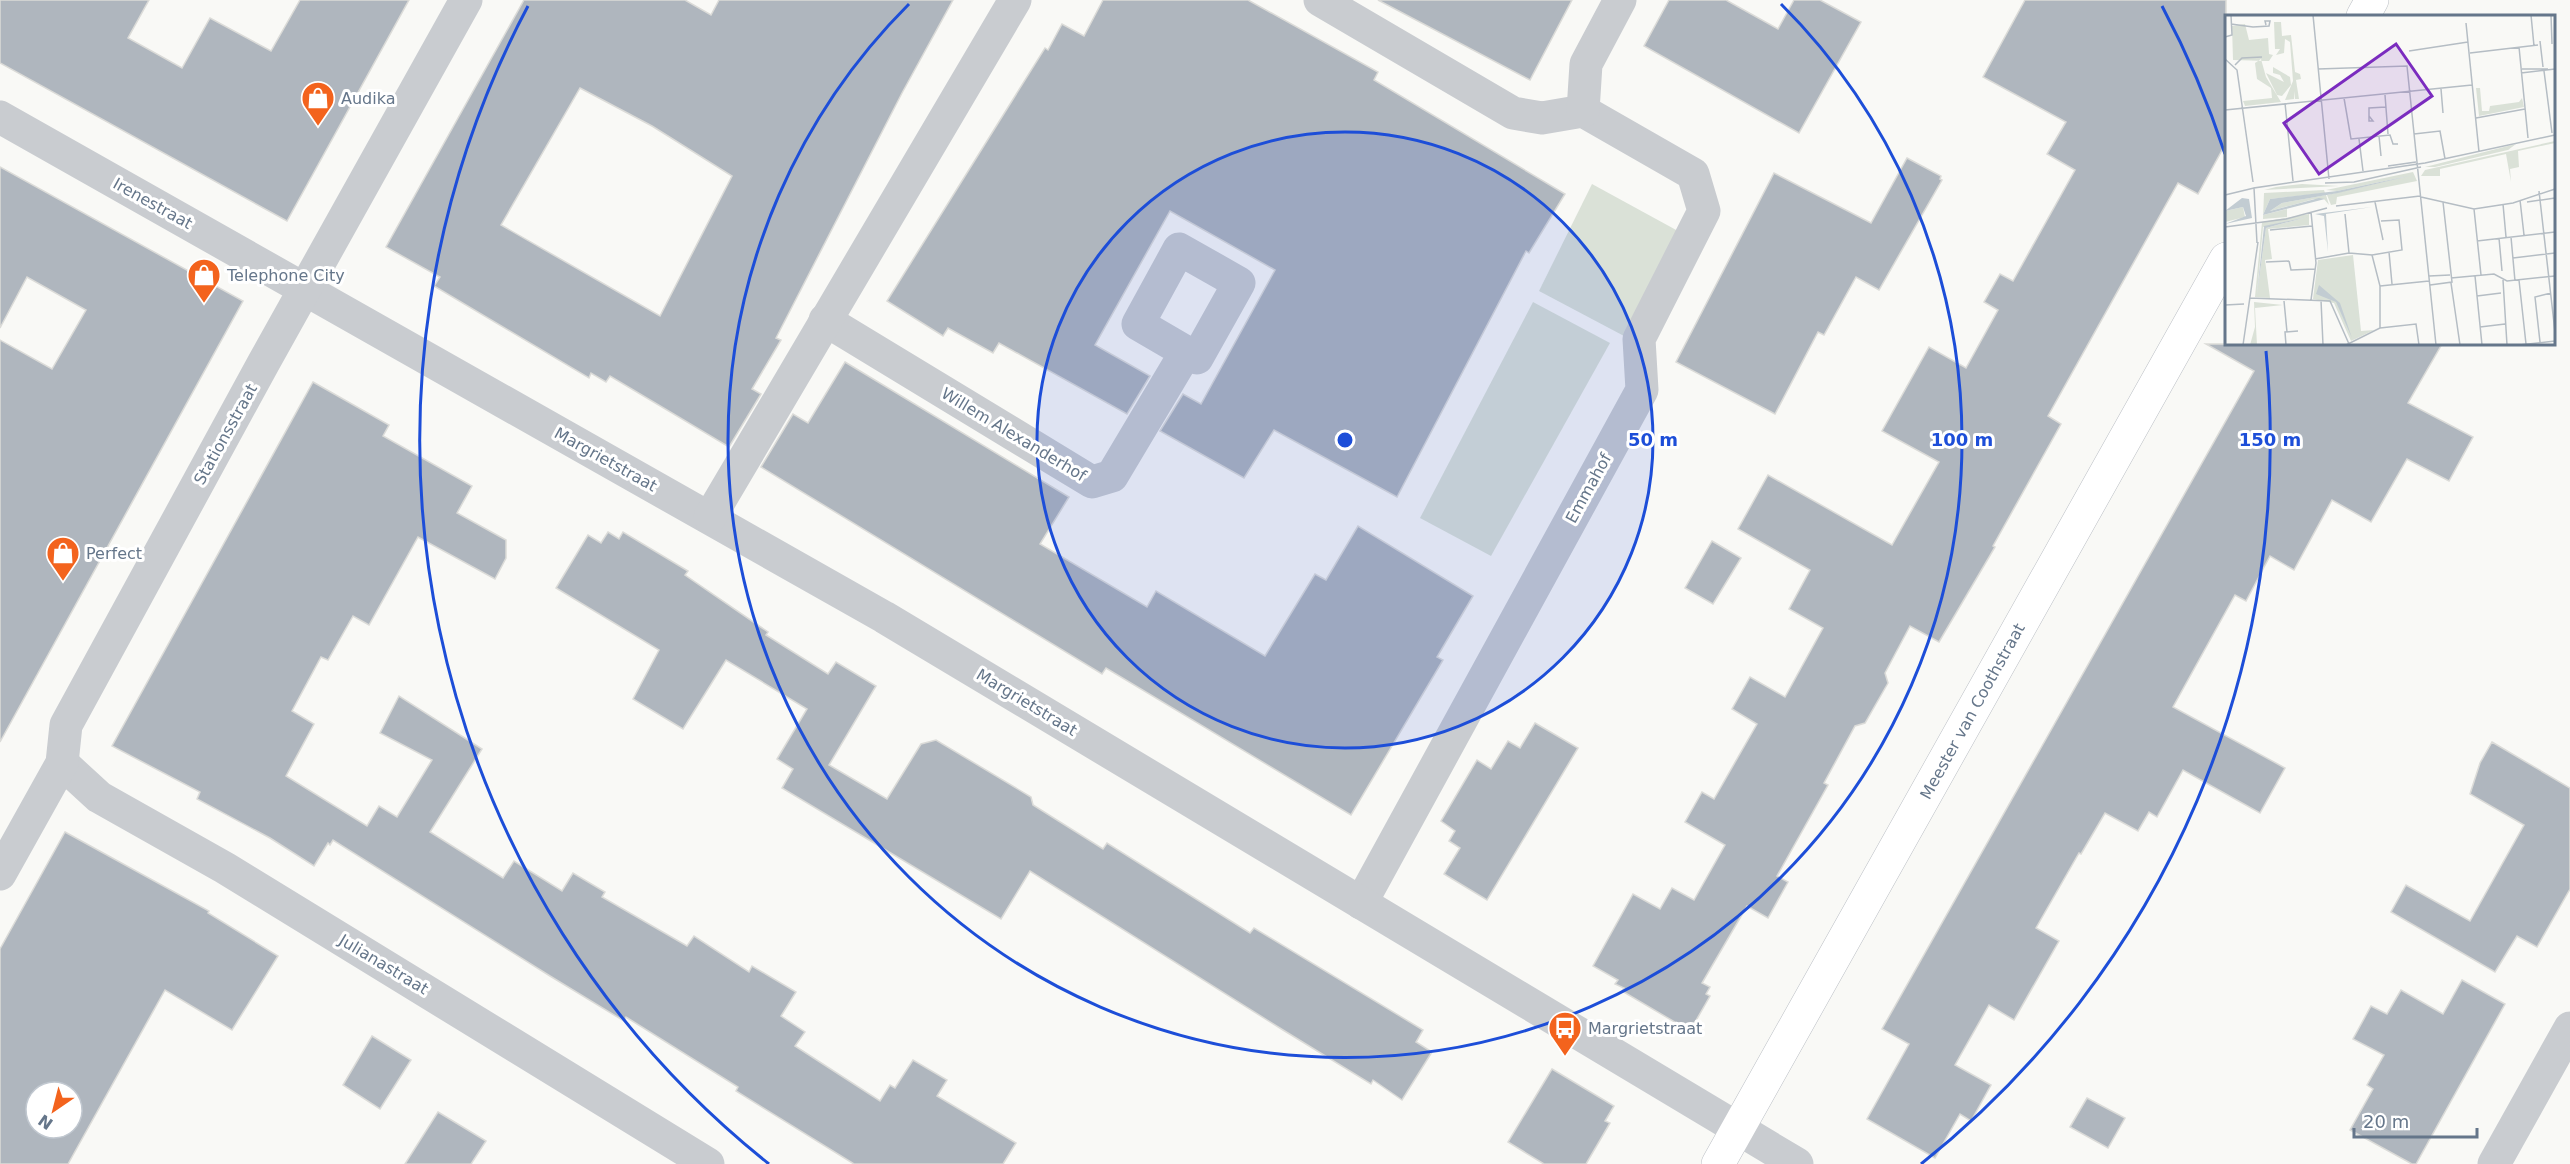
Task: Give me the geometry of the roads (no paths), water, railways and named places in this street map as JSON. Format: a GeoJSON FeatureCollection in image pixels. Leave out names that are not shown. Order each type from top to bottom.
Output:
{"type":"FeatureCollection","features":[{"type":"Feature","properties":{"kind":"street","name":"Stationsstraat"},"geometry":{"type":"LineString","coordinates":[[0,874],[62,763],[66,725],[264,362],[466,0]]}},
{"type":"Feature","properties":{"kind":"street"},"geometry":{"type":"LineString","coordinates":[[710,517],[1015,0]]}},
{"type":"Feature","properties":{"kind":"street"},"geometry":{"type":"LineString","coordinates":[[1320,0],[1514,113],[1542,118],[1582,111],[1586,64],[1620,0]]}},
{"type":"Feature","properties":{"kind":"street"},"geometry":{"type":"LineString","coordinates":[[2364,15],[2372,0]]}},
{"type":"Feature","properties":{"kind":"street","name":"Emmahof"},"geometry":{"type":"LineString","coordinates":[[1361,903],[1642,390],[1639,339],[1704,211],[1693,174],[1582,111]]}},
{"type":"Feature","properties":{"kind":"street","name":"Irenestraat"},"geometry":{"type":"LineString","coordinates":[[0,117],[306,290]]}},
{"type":"Feature","properties":{"kind":"street","name":"Meester van Coothstraat"},"geometry":{"type":"LineString","coordinates":[[1718,1164],[2225,261]]}},
{"type":"Feature","properties":{"kind":"street","name":"Margrietstraat"},"geometry":{"type":"LineString","coordinates":[[306,290],[710,517],[1047,714],[1797,1164]]}},
{"type":"Feature","properties":{"kind":"street","name":"Willem Alexanderhof"},"geometry":{"type":"LineString","coordinates":[[825,320],[1092,482],[1112,476],[1186,352]]}},
{"type":"Feature","properties":{"kind":"street","name":"Julianastraat"},"geometry":{"type":"LineString","coordinates":[[62,763],[99,797],[234,874],[708,1164]]}},
{"type":"Feature","properties":{"kind":"street"},"geometry":{"type":"LineString","coordinates":[[2494,1164],[2570,1028]]}},
{"type":"Feature","properties":{"kind":"place","name":"Audika"},"geometry":{"type":"Point","coordinates":[318,127]}},
{"type":"Feature","properties":{"kind":"place","name":"Telephone City"},"geometry":{"type":"Point","coordinates":[204,304]}},
{"type":"Feature","properties":{"kind":"place","name":"Perfect"},"geometry":{"type":"Point","coordinates":[63,582]}},
{"type":"Feature","properties":{"kind":"place","name":"Margrietstraat"},"geometry":{"type":"Point","coordinates":[1565,1057]}}]}
